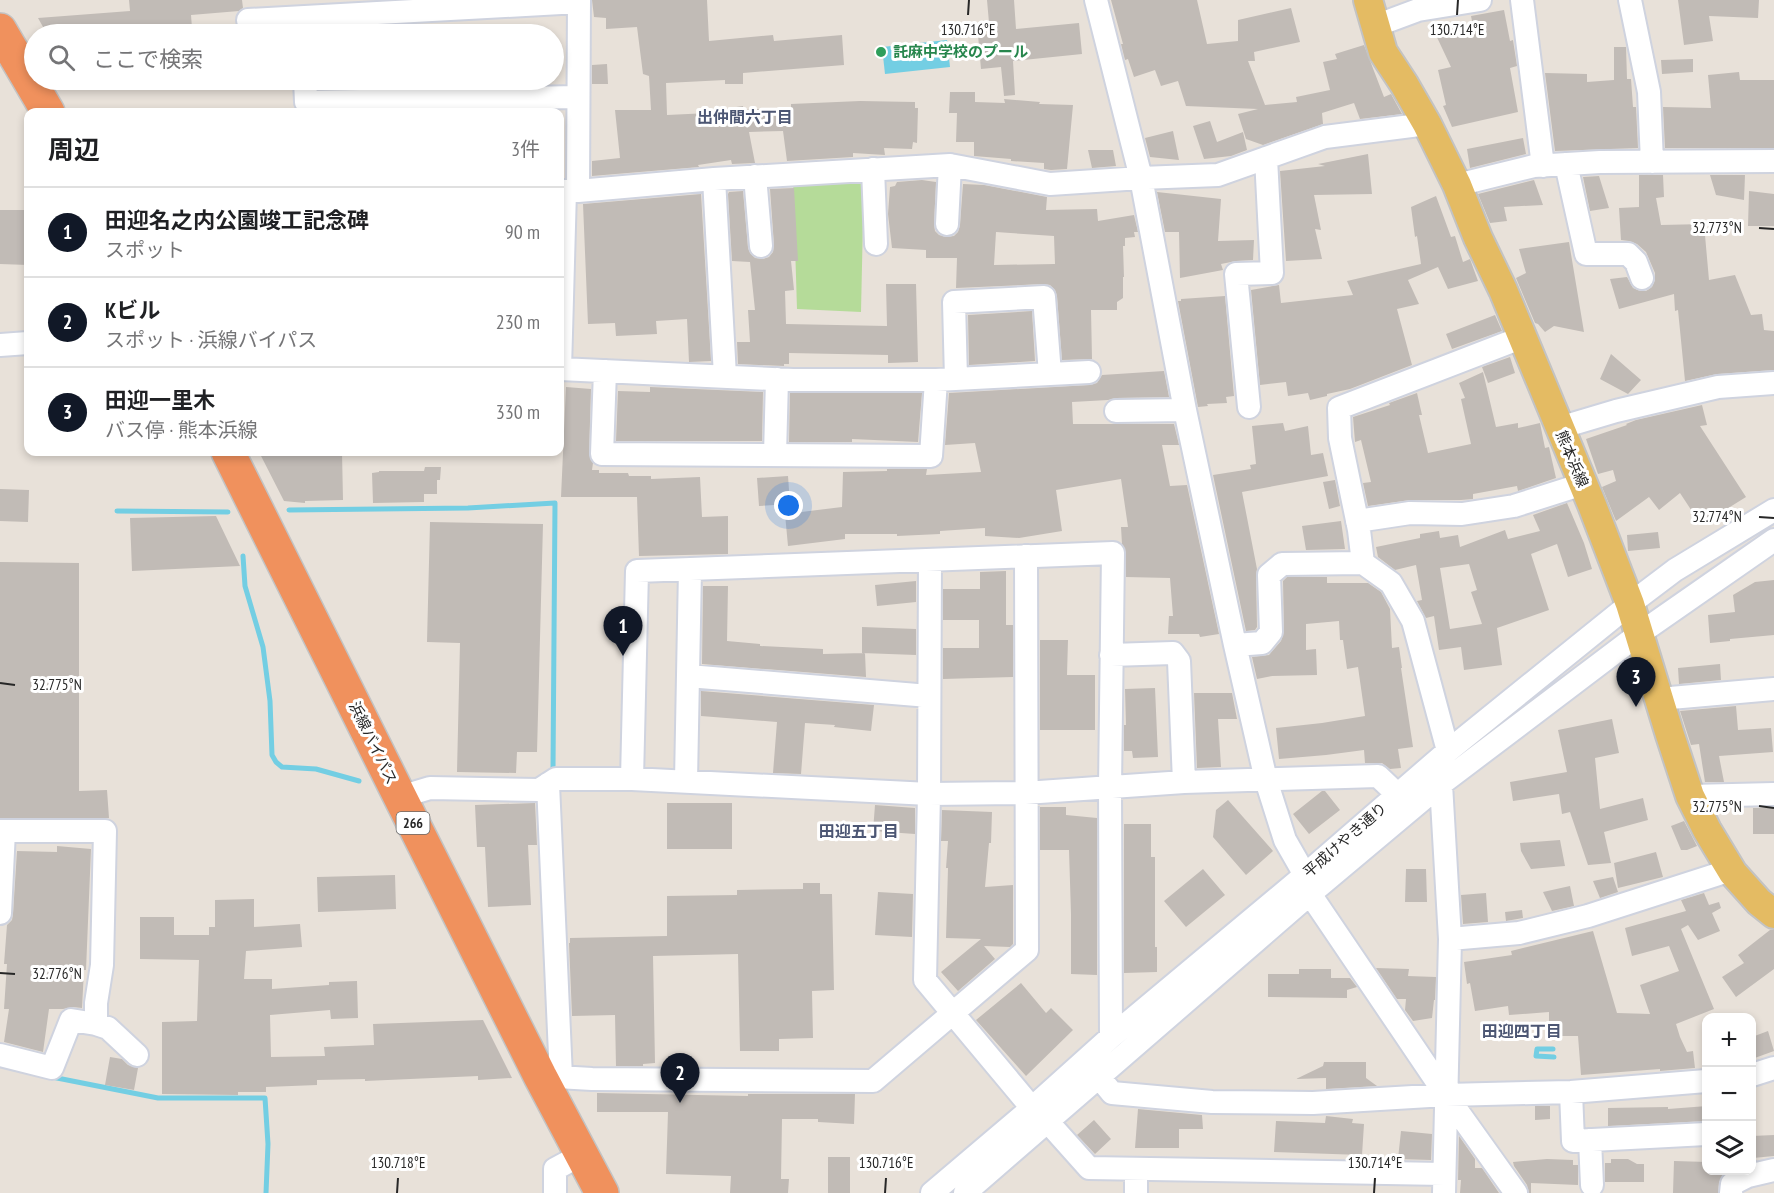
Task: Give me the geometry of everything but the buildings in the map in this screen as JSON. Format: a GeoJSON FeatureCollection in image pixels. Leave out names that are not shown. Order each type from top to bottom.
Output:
{"type":"FeatureCollection","features":[{"type":"Feature","properties":{"kind":"highway"},"geometry":{"type":"LineString","coordinates":[[0,30],[24,71]]}},
{"type":"Feature","properties":{"kind":"highway"},"geometry":{"type":"LineString","coordinates":[[35,90],[46,108]]}},
{"type":"Feature","properties":{"kind":"highway","name":"浜線バイパス"},"geometry":{"type":"LineString","coordinates":[[230,456],[400,797],[551,1077],[602,1193]]}},
{"type":"Feature","properties":{"kind":"main road","name":"熊本浜線"},"geometry":{"type":"LineString","coordinates":[[1372,13],[1383,52],[1427,124],[1457,185],[1583,484],[1630,604],[1690,796],[1731,870],[1759,902],[1774,914]]}},
{"type":"Feature","properties":{"kind":"street"},"geometry":{"type":"LineString","coordinates":[[1096,0],[1141,178],[1185,410],[1235,645],[1266,780],[1285,840],[1308,885],[1446,1095],[1515,1193]]}},
{"type":"Feature","properties":{"kind":"street"},"geometry":{"type":"LineString","coordinates":[[1372,13],[1418,10],[1480,0]]}},
{"type":"Feature","properties":{"kind":"street"},"geometry":{"type":"LineString","coordinates":[[1522,0],[1543,166]]}},
{"type":"Feature","properties":{"kind":"street"},"geometry":{"type":"LineString","coordinates":[[1630,0],[1649,92],[1652,162]]}},
{"type":"Feature","properties":{"kind":"street"},"geometry":{"type":"LineString","coordinates":[[324,24],[579,1],[579,97],[568,191],[564,280]]}},
{"type":"Feature","properties":{"kind":"street"},"geometry":{"type":"LineString","coordinates":[[248,20],[284,24]]}},
{"type":"Feature","properties":{"kind":"street"},"geometry":{"type":"LineString","coordinates":[[305,90],[306,102],[579,97]]}},
{"type":"Feature","properties":{"kind":"street"},"geometry":{"type":"LineString","coordinates":[[568,191],[755,176],[950,165],[1050,184],[1218,176],[1325,137],[1427,124]]}},
{"type":"Feature","properties":{"kind":"street"},"geometry":{"type":"LineString","coordinates":[[1249,407],[1236,274],[1272,273],[1266,158]]}},
{"type":"Feature","properties":{"kind":"street"},"geometry":{"type":"LineString","coordinates":[[1457,185],[1534,166],[1600,162],[1774,161]]}},
{"type":"Feature","properties":{"kind":"street"},"geometry":{"type":"LineString","coordinates":[[1566,164],[1586,254],[1628,254],[1636,262],[1642,278]]}},
{"type":"Feature","properties":{"kind":"street"},"geometry":{"type":"LineString","coordinates":[[947,224],[950,165]]}},
{"type":"Feature","properties":{"kind":"street"},"geometry":{"type":"LineString","coordinates":[[873,169],[876,244]]}},
{"type":"Feature","properties":{"kind":"street"},"geometry":{"type":"LineString","coordinates":[[755,176],[761,246]]}},
{"type":"Feature","properties":{"kind":"street"},"geometry":{"type":"LineString","coordinates":[[714,179],[725,376]]}},
{"type":"Feature","properties":{"kind":"street"},"geometry":{"type":"LineString","coordinates":[[605,371],[602,454],[931,456],[946,380],[954,302],[1044,297],[1050,374]]}},
{"type":"Feature","properties":{"kind":"street"},"geometry":{"type":"LineString","coordinates":[[1363,564],[1357,521],[1340,438],[1340,408],[1523,337]]}},
{"type":"Feature","properties":{"kind":"street"},"geometry":{"type":"LineString","coordinates":[[0,345],[24,344]]}},
{"type":"Feature","properties":{"kind":"street"},"geometry":{"type":"LineString","coordinates":[[564,369],[777,379],[946,380],[1089,372]]}},
{"type":"Feature","properties":{"kind":"street"},"geometry":{"type":"LineString","coordinates":[[775,455],[777,379]]}},
{"type":"Feature","properties":{"kind":"street"},"geometry":{"type":"LineString","coordinates":[[1559,429],[1616,411],[1718,387],[1774,383]]}},
{"type":"Feature","properties":{"kind":"street"},"geometry":{"type":"LineString","coordinates":[[1116,411],[1185,410]]}},
{"type":"Feature","properties":{"kind":"street"},"geometry":{"type":"LineString","coordinates":[[1357,521],[1410,513],[1462,514],[1514,506],[1583,484]]}},
{"type":"Feature","properties":{"kind":"street","name":"平成けやき通り"},"geometry":{"type":"LineString","coordinates":[[932,1193],[1040,1115],[1099,1077],[1308,885],[1398,795],[1448,751],[1675,570],[1774,510]]}},
{"type":"Feature","properties":{"kind":"street","name":"平成けやき通り"},"geometry":{"type":"LineString","coordinates":[[965,1193],[1111,1037],[1639,634],[1774,540]]}},
{"type":"Feature","properties":{"kind":"street"},"geometry":{"type":"LineString","coordinates":[[632,779],[637,571],[1113,553],[1110,787],[1111,1037]]}},
{"type":"Feature","properties":{"kind":"street"},"geometry":{"type":"LineString","coordinates":[[548,784],[551,1077],[873,1081],[1027,950],[1026,556]]}},
{"type":"Feature","properties":{"kind":"street"},"geometry":{"type":"LineString","coordinates":[[930,560],[925,980],[1040,1115],[1089,1168],[1136,1168],[1444,1184],[1450,939],[1441,784]]}},
{"type":"Feature","properties":{"kind":"street"},"geometry":{"type":"LineString","coordinates":[[1235,645],[1262,643],[1271,632],[1269,575],[1282,564],[1363,564],[1391,583],[1413,621],[1448,751]]}},
{"type":"Feature","properties":{"kind":"street"},"geometry":{"type":"LineString","coordinates":[[686,782],[690,569]]}},
{"type":"Feature","properties":{"kind":"street"},"geometry":{"type":"LineString","coordinates":[[1112,655],[1173,653],[1179,661],[1184,782]]}},
{"type":"Feature","properties":{"kind":"street"},"geometry":{"type":"LineString","coordinates":[[688,676],[929,696]]}},
{"type":"Feature","properties":{"kind":"street"},"geometry":{"type":"LineString","coordinates":[[1659,699],[1774,690]]}},
{"type":"Feature","properties":{"kind":"street"},"geometry":{"type":"LineString","coordinates":[[400,797],[430,788],[539,790],[556,779],[632,779],[929,794],[1025,793],[1184,782],[1378,776],[1398,795]]}},
{"type":"Feature","properties":{"kind":"street"},"geometry":{"type":"LineString","coordinates":[[1690,796],[1774,794]]}},
{"type":"Feature","properties":{"kind":"street"},"geometry":{"type":"LineString","coordinates":[[0,913],[2,831],[105,831],[102,965],[96,1003],[96,1023]]}},
{"type":"Feature","properties":{"kind":"street"},"geometry":{"type":"LineString","coordinates":[[1450,939],[1519,933],[1577,919],[1731,870]]}},
{"type":"Feature","properties":{"kind":"street"},"geometry":{"type":"LineString","coordinates":[[0,1054],[52,1068],[71,1020],[96,1023],[108,1028],[137,1055]]}},
{"type":"Feature","properties":{"kind":"street"},"geometry":{"type":"LineString","coordinates":[[1756,1074],[1774,1068]]}},
{"type":"Feature","properties":{"kind":"street"},"geometry":{"type":"LineString","coordinates":[[1099,1077],[1112,1093],[1212,1102],[1313,1103],[1446,1095],[1570,1092],[1702,1081]]}},
{"type":"Feature","properties":{"kind":"street"},"geometry":{"type":"LineString","coordinates":[[1570,1092],[1573,1141],[1702,1134]]}},
{"type":"Feature","properties":{"kind":"street"},"geometry":{"type":"LineString","coordinates":[[1590,1140],[1592,1185]]}},
{"type":"Feature","properties":{"kind":"street"},"geometry":{"type":"LineString","coordinates":[[555,1193],[555,1169],[583,1154]]}},
{"type":"Feature","properties":{"kind":"street"},"geometry":{"type":"LineString","coordinates":[[1136,1168],[1136,1193]]}},
{"type":"Feature","properties":{"kind":"street"},"geometry":{"type":"LineString","coordinates":[[1756,1172],[1774,1170]]}},
{"type":"Feature","properties":{"kind":"street"},"geometry":{"type":"LineString","coordinates":[[1731,1193],[1732,1184],[1745,1175]]}},
{"type":"Feature","properties":{"kind":"green space"},"geometry":{"type":"Polygon","coordinates":[[[864,174],[861,312],[797,309],[793,179],[864,174]]]}},
{"type":"Feature","properties":{"kind":"water"},"geometry":{"type":"Polygon","coordinates":[[[947,40],[950,67],[885,74],[882,47],[947,40]]]}},
{"type":"Feature","properties":{"kind":"waterway"},"geometry":{"type":"LineString","coordinates":[[289,510],[468,508],[555,503],[553,770]]}},
{"type":"Feature","properties":{"kind":"waterway"},"geometry":{"type":"LineString","coordinates":[[117,511],[228,512]]}},
{"type":"Feature","properties":{"kind":"waterway"},"geometry":{"type":"LineString","coordinates":[[243,556],[245,586],[263,647],[270,701],[272,755],[282,767],[316,769],[359,781]]}},
{"type":"Feature","properties":{"kind":"waterway"},"geometry":{"type":"LineString","coordinates":[[1553,1049],[1537,1049],[1536,1056],[1554,1057]]}},
{"type":"Feature","properties":{"kind":"waterway"},"geometry":{"type":"LineString","coordinates":[[52,1077],[158,1098],[265,1098],[268,1144],[266,1193]]}},
{"type":"Feature","properties":{"kind":"place","name":"託麻中学校のプール"},"geometry":{"type":"Point","coordinates":[881,52]}},
{"type":"Feature","properties":{"kind":"place","name":"田迎名之内公園竣工記念碑"},"geometry":{"type":"Point","coordinates":[623,656]}},
{"type":"Feature","properties":{"kind":"place","name":"田迎一里木"},"geometry":{"type":"Point","coordinates":[1636,707]}},
{"type":"Feature","properties":{"kind":"place","name":"Kビル"},"geometry":{"type":"Point","coordinates":[680,1103]}},
{"type":"Feature","properties":{"kind":"district","name":"出仲間六丁目"},"geometry":{"type":"Point","coordinates":[745,117]}},
{"type":"Feature","properties":{"kind":"district","name":"田迎五丁目"},"geometry":{"type":"Point","coordinates":[859,831]}},
{"type":"Feature","properties":{"kind":"district","name":"田迎四丁目"},"geometry":{"type":"Point","coordinates":[1522,1031]}}]}
